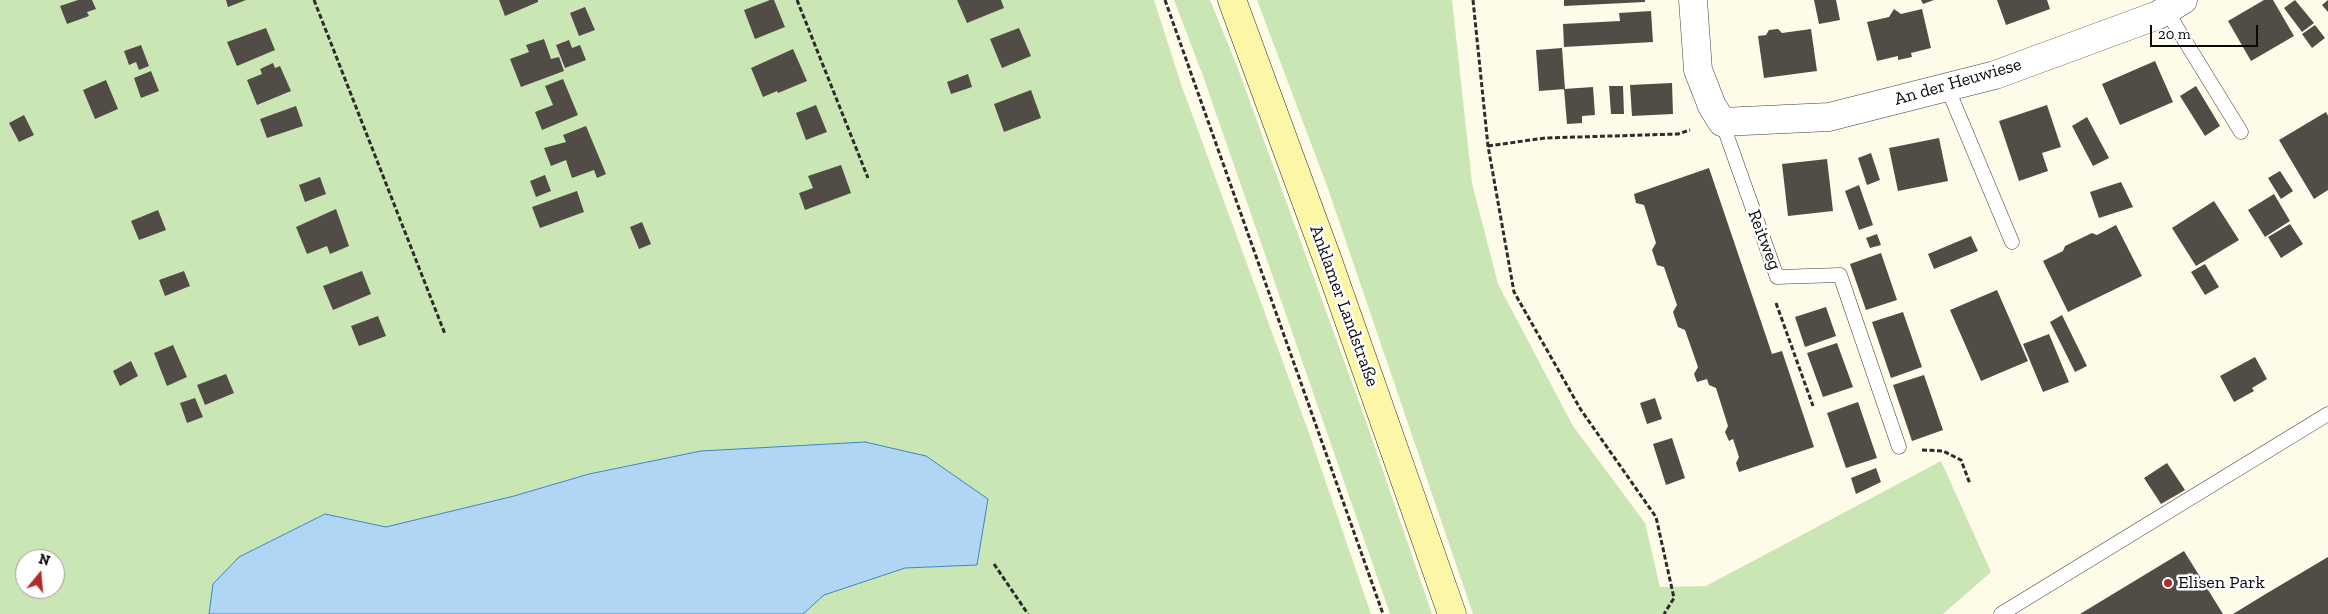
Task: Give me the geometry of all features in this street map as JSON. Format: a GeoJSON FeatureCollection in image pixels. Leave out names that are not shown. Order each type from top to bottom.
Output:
{"type":"FeatureCollection","features":[{"type":"Feature","properties":{"kind":"main road","name":"Anklamer Landstraße"},"geometry":{"type":"LineString","coordinates":[[1232,0],[1328,261],[1452,614]]}},
{"type":"Feature","properties":{"kind":"street","name":"Reitweg"},"geometry":{"type":"LineString","coordinates":[[1693,0],[1698,70],[1712,106],[1722,122]]}},
{"type":"Feature","properties":{"kind":"street","name":"An der Heuwiese"},"geometry":{"type":"LineString","coordinates":[[1722,122],[1829,117],[1995,75],[2158,15],[2174,5]]}},
{"type":"Feature","properties":{"kind":"lane"},"geometry":{"type":"LineString","coordinates":[[2174,5],[2241,132]]}},
{"type":"Feature","properties":{"kind":"lane"},"geometry":{"type":"LineString","coordinates":[[1947,87],[2012,242]]}},
{"type":"Feature","properties":{"kind":"lane","name":"Reitweg"},"geometry":{"type":"LineString","coordinates":[[1722,122],[1777,278],[1840,275],[1899,447]]}},
{"type":"Feature","properties":{"kind":"lane"},"geometry":{"type":"LineString","coordinates":[[2001,614],[2328,414]]}},
{"type":"Feature","properties":{"kind":"path"},"geometry":{"type":"LineString","coordinates":[[314,0],[445,334]]}},
{"type":"Feature","properties":{"kind":"path"},"geometry":{"type":"LineString","coordinates":[[797,0],[868,178]]}},
{"type":"Feature","properties":{"kind":"path"},"geometry":{"type":"LineString","coordinates":[[1165,0],[1383,614]]}},
{"type":"Feature","properties":{"kind":"path"},"geometry":{"type":"LineString","coordinates":[[1473,0],[1488,146],[1514,292],[1581,410],[1656,518],[1674,598],[1664,614]]}},
{"type":"Feature","properties":{"kind":"path"},"geometry":{"type":"LineString","coordinates":[[1488,146],[1545,138],[1678,134],[1722,122]]}},
{"type":"Feature","properties":{"kind":"path"},"geometry":{"type":"LineString","coordinates":[[1777,278],[1775,301],[1813,406]]}},
{"type":"Feature","properties":{"kind":"path"},"geometry":{"type":"LineString","coordinates":[[1899,447],[1943,451],[1961,460],[1970,484]]}},
{"type":"Feature","properties":{"kind":"path"},"geometry":{"type":"LineString","coordinates":[[994,564],[1028,614]]}},
{"type":"Feature","properties":{"kind":"green space"},"geometry":{"type":"Polygon","coordinates":[[[0,0],[1154,0],[1181,84],[1310,436],[1371,614],[803,614],[823,595],[905,568],[977,565],[865,442],[701,451],[589,474],[514,496],[386,527],[325,514],[213,584],[209,614],[0,614],[0,0]]]}},
{"type":"Feature","properties":{"kind":"green space"},"geometry":{"type":"Polygon","coordinates":[[[1174,0],[1210,0],[1237,66],[1367,424],[1432,614],[1390,614],[1203,76],[1174,0]]]}},
{"type":"Feature","properties":{"kind":"green space"},"geometry":{"type":"Polygon","coordinates":[[[1257,0],[1452,0],[1472,183],[1498,284],[1573,426],[1645,523],[1660,587],[1706,586],[1941,461],[1991,572],[1943,614],[1473,614],[1327,186],[1257,0]]]}},
{"type":"Feature","properties":{"kind":"water"},"geometry":{"type":"Polygon","coordinates":[[[865,442],[926,456],[988,499],[977,565],[905,568],[824,595],[803,614],[209,614],[213,584],[239,557],[325,514],[386,527],[514,496],[589,474],[701,451],[865,442]]]}},
{"type":"Feature","properties":{"kind":"building"},"geometry":{"type":"Polygon","coordinates":[[[78,0],[92,0],[96,9],[87,12],[89,16],[67,24],[60,6],[78,0]]]}},
{"type":"Feature","properties":{"kind":"building"},"geometry":{"type":"Polygon","coordinates":[[[226,0],[246,0],[228,7],[226,0]]]}},
{"type":"Feature","properties":{"kind":"building"},"geometry":{"type":"Polygon","coordinates":[[[499,0],[538,0],[538,2],[505,16],[499,0]]]}},
{"type":"Feature","properties":{"kind":"building"},"geometry":{"type":"Polygon","coordinates":[[[774,0],[785,27],[755,39],[744,10],[774,0]]]}},
{"type":"Feature","properties":{"kind":"building"},"geometry":{"type":"Polygon","coordinates":[[[957,0],[1001,0],[1004,8],[967,23],[957,0]]]}},
{"type":"Feature","properties":{"kind":"building"},"geometry":{"type":"Polygon","coordinates":[[[1564,0],[1645,0],[1645,2],[1564,6],[1564,0]]]}},
{"type":"Feature","properties":{"kind":"building"},"geometry":{"type":"Polygon","coordinates":[[[1814,0],[1836,0],[1840,20],[1819,24],[1814,0]]]}},
{"type":"Feature","properties":{"kind":"building"},"geometry":{"type":"Polygon","coordinates":[[[1921,0],[1934,0],[1923,4],[1921,0]]]}},
{"type":"Feature","properties":{"kind":"building"},"geometry":{"type":"Polygon","coordinates":[[[1997,0],[2047,0],[2050,9],[2006,25],[1997,0]]]}},
{"type":"Feature","properties":{"kind":"building"},"geometry":{"type":"Polygon","coordinates":[[[2264,0],[2273,0],[2294,36],[2251,61],[2228,21],[2264,0]]]}},
{"type":"Feature","properties":{"kind":"building"},"geometry":{"type":"Polygon","coordinates":[[[2295,0],[2314,23],[2302,32],[2284,8],[2295,0]]]}},
{"type":"Feature","properties":{"kind":"building"},"geometry":{"type":"Polygon","coordinates":[[[2328,0],[2328,12],[2322,5],[2328,0]]]}},
{"type":"Feature","properties":{"kind":"building"},"geometry":{"type":"Polygon","coordinates":[[[585,7],[595,30],[579,36],[570,13],[585,7]]]}},
{"type":"Feature","properties":{"kind":"building"},"geometry":{"type":"Polygon","coordinates":[[[1894,9],[1901,14],[1922,9],[1931,48],[1911,53],[1912,57],[1898,60],[1898,56],[1877,61],[1867,22],[1889,17],[1894,9]]]}},
{"type":"Feature","properties":{"kind":"building"},"geometry":{"type":"Polygon","coordinates":[[[1651,11],[1653,42],[1564,47],[1563,24],[1620,21],[1619,13],[1651,11]]]}},
{"type":"Feature","properties":{"kind":"building"},"geometry":{"type":"Polygon","coordinates":[[[2315,25],[2325,38],[2312,48],[2302,34],[2315,25]]]}},
{"type":"Feature","properties":{"kind":"building"},"geometry":{"type":"Polygon","coordinates":[[[266,28],[275,50],[237,66],[227,42],[266,28]]]}},
{"type":"Feature","properties":{"kind":"building"},"geometry":{"type":"Polygon","coordinates":[[[1019,28],[1031,56],[1002,68],[990,39],[1019,28]]]}},
{"type":"Feature","properties":{"kind":"building"},"geometry":{"type":"Polygon","coordinates":[[[1778,29],[1782,33],[1811,29],[1817,71],[1764,78],[1758,36],[1766,35],[1769,30],[1778,29]]]}},
{"type":"Feature","properties":{"kind":"building"},"geometry":{"type":"Polygon","coordinates":[[[544,39],[551,59],[559,57],[564,71],[521,87],[510,59],[529,52],[526,45],[544,39]]]}},
{"type":"Feature","properties":{"kind":"building"},"geometry":{"type":"Polygon","coordinates":[[[569,40],[572,48],[580,45],[586,60],[565,68],[556,45],[569,40]]]}},
{"type":"Feature","properties":{"kind":"building"},"geometry":{"type":"Polygon","coordinates":[[[141,45],[149,66],[139,70],[136,62],[129,65],[124,51],[141,45]]]}},
{"type":"Feature","properties":{"kind":"building"},"geometry":{"type":"Polygon","coordinates":[[[1562,48],[1565,89],[1539,91],[1536,50],[1562,48]]]}},
{"type":"Feature","properties":{"kind":"building"},"geometry":{"type":"Polygon","coordinates":[[[793,49],[807,81],[763,97],[751,68],[793,49]]]}},
{"type":"Feature","properties":{"kind":"building"},"geometry":{"type":"Polygon","coordinates":[[[2155,61],[2173,102],[2120,125],[2102,84],[2155,61]]]}},
{"type":"Feature","properties":{"kind":"building"},"geometry":{"type":"Polygon","coordinates":[[[273,63],[275,68],[280,66],[291,91],[257,105],[247,80],[262,74],[260,69],[273,63]]]}},
{"type":"Feature","properties":{"kind":"building"},"geometry":{"type":"Polygon","coordinates":[[[151,71],[159,91],[141,98],[134,78],[151,71]]]}},
{"type":"Feature","properties":{"kind":"building"},"geometry":{"type":"Polygon","coordinates":[[[968,74],[972,87],[951,94],[947,82],[968,74]]]}},
{"type":"Feature","properties":{"kind":"building"},"geometry":{"type":"Polygon","coordinates":[[[563,79],[578,115],[542,130],[535,112],[553,105],[545,86],[563,79]]]}},
{"type":"Feature","properties":{"kind":"building"},"geometry":{"type":"Polygon","coordinates":[[[106,80],[118,109],[95,119],[83,90],[106,80]]]}},
{"type":"Feature","properties":{"kind":"building"},"geometry":{"type":"Polygon","coordinates":[[[1672,83],[1673,114],[1632,116],[1630,85],[1672,83]]]}},
{"type":"Feature","properties":{"kind":"building"},"geometry":{"type":"Polygon","coordinates":[[[1609,86],[1623,86],[1624,114],[1611,114],[1609,86]]]}},
{"type":"Feature","properties":{"kind":"building"},"geometry":{"type":"Polygon","coordinates":[[[2196,86],[2220,126],[2205,136],[2180,96],[2196,86]]]}},
{"type":"Feature","properties":{"kind":"building"},"geometry":{"type":"Polygon","coordinates":[[[1593,87],[1595,115],[1582,116],[1582,123],[1567,124],[1564,89],[1593,87]]]}},
{"type":"Feature","properties":{"kind":"building"},"geometry":{"type":"Polygon","coordinates":[[[1031,90],[1041,118],[1004,132],[994,104],[1031,90]]]}},
{"type":"Feature","properties":{"kind":"building"},"geometry":{"type":"Polygon","coordinates":[[[816,105],[827,132],[806,140],[796,113],[816,105]]]}},
{"type":"Feature","properties":{"kind":"building"},"geometry":{"type":"Polygon","coordinates":[[[2047,105],[2061,147],[2042,153],[2048,171],[2019,181],[1999,121],[2047,105]]]}},
{"type":"Feature","properties":{"kind":"building"},"geometry":{"type":"Polygon","coordinates":[[[296,106],[303,126],[267,138],[260,119],[296,106]]]}},
{"type":"Feature","properties":{"kind":"building"},"geometry":{"type":"Polygon","coordinates":[[[2326,112],[2328,116],[2328,190],[2314,199],[2279,140],[2326,112]]]}},
{"type":"Feature","properties":{"kind":"building"},"geometry":{"type":"Polygon","coordinates":[[[24,115],[34,135],[19,142],[9,123],[24,115]]]}},
{"type":"Feature","properties":{"kind":"building"},"geometry":{"type":"Polygon","coordinates":[[[2087,117],[2109,158],[2093,166],[2072,126],[2087,117]]]}},
{"type":"Feature","properties":{"kind":"building"},"geometry":{"type":"Polygon","coordinates":[[[586,126],[606,174],[597,178],[594,170],[572,178],[566,160],[551,166],[544,148],[566,142],[563,135],[586,126]]]}},
{"type":"Feature","properties":{"kind":"building"},"geometry":{"type":"Polygon","coordinates":[[[1939,138],[1948,181],[1898,191],[1889,148],[1939,138]]]}},
{"type":"Feature","properties":{"kind":"building"},"geometry":{"type":"Polygon","coordinates":[[[1871,153],[1880,180],[1867,185],[1858,158],[1871,153]]]}},
{"type":"Feature","properties":{"kind":"building"},"geometry":{"type":"Polygon","coordinates":[[[1827,159],[1833,211],[1788,216],[1782,164],[1827,159]]]}},
{"type":"Feature","properties":{"kind":"building"},"geometry":{"type":"Polygon","coordinates":[[[841,165],[851,193],[805,210],[799,193],[813,188],[808,176],[841,165]]]}},
{"type":"Feature","properties":{"kind":"building"},"geometry":{"type":"Polygon","coordinates":[[[1709,168],[1772,354],[1782,351],[1814,447],[1739,472],[1736,463],[1739,457],[1733,439],[1729,441],[1725,432],[1728,426],[1716,388],[1709,385],[1707,379],[1697,382],[1694,374],[1698,367],[1685,330],[1678,327],[1673,312],[1677,305],[1664,267],[1657,265],[1652,250],[1656,243],[1644,205],[1636,203],[1634,194],[1709,168]]]}},
{"type":"Feature","properties":{"kind":"building"},"geometry":{"type":"Polygon","coordinates":[[[2280,171],[2293,191],[2281,199],[2268,178],[2280,171]]]}},
{"type":"Feature","properties":{"kind":"building"},"geometry":{"type":"Polygon","coordinates":[[[545,175],[551,191],[536,197],[530,181],[545,175]]]}},
{"type":"Feature","properties":{"kind":"building"},"geometry":{"type":"Polygon","coordinates":[[[320,177],[326,194],[305,202],[299,185],[320,177]]]}},
{"type":"Feature","properties":{"kind":"building"},"geometry":{"type":"Polygon","coordinates":[[[2121,182],[2133,207],[2099,218],[2090,192],[2121,182]]]}},
{"type":"Feature","properties":{"kind":"building"},"geometry":{"type":"Polygon","coordinates":[[[1859,185],[1873,225],[1859,230],[1845,191],[1859,185]]]}},
{"type":"Feature","properties":{"kind":"building"},"geometry":{"type":"Polygon","coordinates":[[[577,191],[584,212],[540,228],[532,207],[577,191]]]}},
{"type":"Feature","properties":{"kind":"building"},"geometry":{"type":"Polygon","coordinates":[[[2274,194],[2290,221],[2265,237],[2248,210],[2274,194]]]}},
{"type":"Feature","properties":{"kind":"building"},"geometry":{"type":"Polygon","coordinates":[[[2214,201],[2239,240],[2196,266],[2172,228],[2214,201]]]}},
{"type":"Feature","properties":{"kind":"building"},"geometry":{"type":"Polygon","coordinates":[[[336,209],[349,246],[330,254],[327,246],[307,254],[296,227],[336,209]]]}},
{"type":"Feature","properties":{"kind":"building"},"geometry":{"type":"Polygon","coordinates":[[[158,210],[166,230],[139,240],[131,221],[158,210]]]}},
{"type":"Feature","properties":{"kind":"building"},"geometry":{"type":"Polygon","coordinates":[[[642,222],[651,244],[639,249],[630,227],[642,222]]]}},
{"type":"Feature","properties":{"kind":"building"},"geometry":{"type":"Polygon","coordinates":[[[2290,224],[2303,244],[2281,258],[2268,237],[2290,224]]]}},
{"type":"Feature","properties":{"kind":"building"},"geometry":{"type":"Polygon","coordinates":[[[2116,225],[2142,276],[2068,312],[2043,261],[2063,251],[2065,246],[2092,233],[2097,235],[2116,225]]]}},
{"type":"Feature","properties":{"kind":"building"},"geometry":{"type":"Polygon","coordinates":[[[1877,234],[1881,245],[1870,248],[1866,238],[1877,234]]]}},
{"type":"Feature","properties":{"kind":"building"},"geometry":{"type":"Polygon","coordinates":[[[1971,236],[1978,251],[1934,269],[1928,254],[1971,236]]]}},
{"type":"Feature","properties":{"kind":"building"},"geometry":{"type":"Polygon","coordinates":[[[1881,253],[1897,300],[1866,310],[1850,264],[1881,253]]]}},
{"type":"Feature","properties":{"kind":"building"},"geometry":{"type":"Polygon","coordinates":[[[2205,264],[2219,287],[2205,295],[2191,272],[2205,264]]]}},
{"type":"Feature","properties":{"kind":"building"},"geometry":{"type":"Polygon","coordinates":[[[184,271],[190,286],[165,296],[159,280],[184,271]]]}},
{"type":"Feature","properties":{"kind":"building"},"geometry":{"type":"Polygon","coordinates":[[[362,271],[371,294],[333,310],[323,286],[362,271]]]}},
{"type":"Feature","properties":{"kind":"building"},"geometry":{"type":"Polygon","coordinates":[[[1997,290],[2028,361],[1981,381],[1950,310],[1997,290]]]}},
{"type":"Feature","properties":{"kind":"building"},"geometry":{"type":"Polygon","coordinates":[[[1826,307],[1836,336],[1805,347],[1795,317],[1826,307]]]}},
{"type":"Feature","properties":{"kind":"building"},"geometry":{"type":"Polygon","coordinates":[[[1903,312],[1922,367],[1891,378],[1872,322],[1903,312]]]}},
{"type":"Feature","properties":{"kind":"building"},"geometry":{"type":"Polygon","coordinates":[[[2062,315],[2087,366],[2075,372],[2050,322],[2062,315]]]}},
{"type":"Feature","properties":{"kind":"building"},"geometry":{"type":"Polygon","coordinates":[[[378,316],[386,336],[359,346],[351,326],[378,316]]]}},
{"type":"Feature","properties":{"kind":"building"},"geometry":{"type":"Polygon","coordinates":[[[2049,334],[2069,382],[2043,392],[2023,344],[2049,334]]]}},
{"type":"Feature","properties":{"kind":"building"},"geometry":{"type":"Polygon","coordinates":[[[1837,343],[1853,387],[1823,397],[1807,353],[1837,343]]]}},
{"type":"Feature","properties":{"kind":"building"},"geometry":{"type":"Polygon","coordinates":[[[173,345],[187,377],[167,386],[154,353],[173,345]]]}},
{"type":"Feature","properties":{"kind":"building"},"geometry":{"type":"Polygon","coordinates":[[[2255,357],[2267,379],[2252,388],[2254,391],[2234,402],[2220,376],[2255,357]]]}},
{"type":"Feature","properties":{"kind":"building"},"geometry":{"type":"Polygon","coordinates":[[[131,361],[138,376],[120,386],[113,371],[131,361]]]}},
{"type":"Feature","properties":{"kind":"building"},"geometry":{"type":"Polygon","coordinates":[[[226,374],[234,393],[205,405],[197,385],[226,374]]]}},
{"type":"Feature","properties":{"kind":"building"},"geometry":{"type":"Polygon","coordinates":[[[1924,375],[1943,430],[1912,441],[1893,385],[1924,375]]]}},
{"type":"Feature","properties":{"kind":"building"},"geometry":{"type":"Polygon","coordinates":[[[195,398],[203,417],[187,423],[180,403],[195,398]]]}},
{"type":"Feature","properties":{"kind":"building"},"geometry":{"type":"Polygon","coordinates":[[[1655,398],[1662,419],[1647,424],[1640,403],[1655,398]]]}},
{"type":"Feature","properties":{"kind":"building"},"geometry":{"type":"Polygon","coordinates":[[[1858,402],[1877,458],[1846,468],[1827,413],[1858,402]]]}},
{"type":"Feature","properties":{"kind":"building"},"geometry":{"type":"Polygon","coordinates":[[[1672,438],[1685,478],[1666,485],[1653,444],[1672,438]]]}},
{"type":"Feature","properties":{"kind":"building"},"geometry":{"type":"Polygon","coordinates":[[[2167,463],[2185,490],[2161,504],[2144,478],[2167,463]]]}},
{"type":"Feature","properties":{"kind":"building"},"geometry":{"type":"Polygon","coordinates":[[[1876,468],[1881,482],[1856,494],[1851,478],[1876,468]]]}},
{"type":"Feature","properties":{"kind":"building","name":"Elisen Park"},"geometry":{"type":"Polygon","coordinates":[[[2184,551],[2223,614],[2080,614],[2184,551]]]}},
{"type":"Feature","properties":{"kind":"building","name":"Elisen Park"},"geometry":{"type":"Polygon","coordinates":[[[2328,557],[2328,614],[2233,614],[2269,592],[2328,557]]]}},
{"type":"Feature","properties":{"kind":"place","name":"Elisen Park"},"geometry":{"type":"Point","coordinates":[2168,583]}}]}
